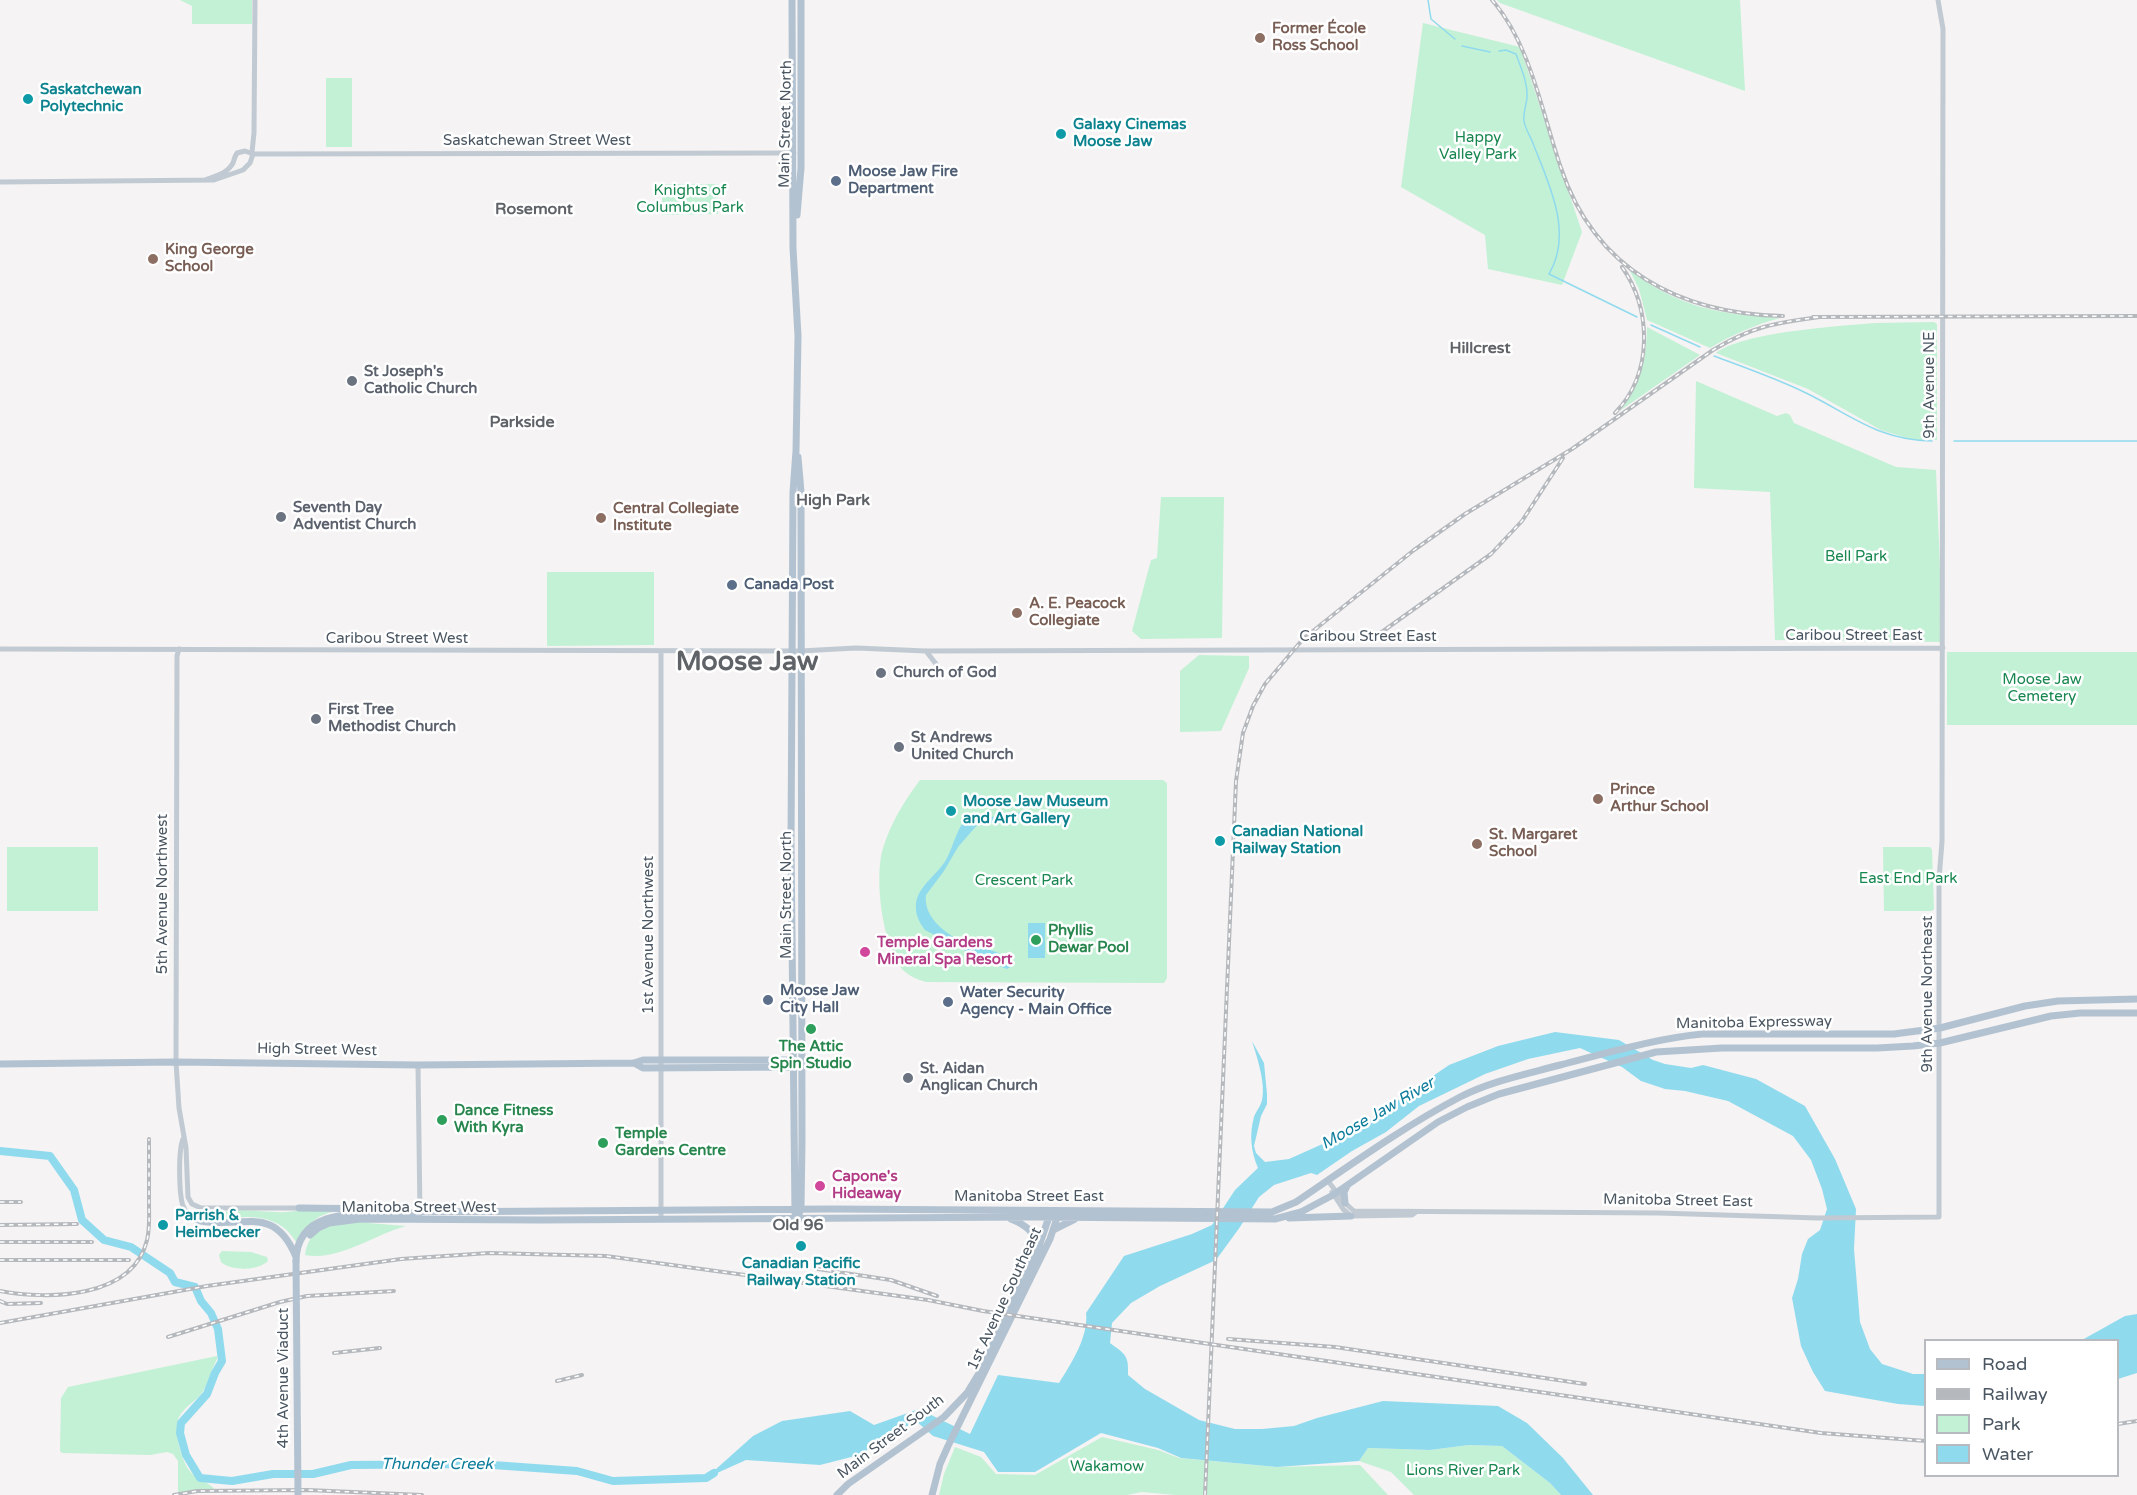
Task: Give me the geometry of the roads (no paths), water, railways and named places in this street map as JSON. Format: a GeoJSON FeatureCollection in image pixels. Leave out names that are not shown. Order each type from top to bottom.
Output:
{"type":"FeatureCollection","features":[{"type":"Feature","properties":{"kind":"main road","name":"Main Street North"},"geometry":{"type":"LineString","coordinates":[[792,0],[796,153]]}},
{"type":"Feature","properties":{"kind":"main road","name":"Main Street North"},"geometry":{"type":"LineString","coordinates":[[797,1219],[791,843],[801,482],[796,451],[798,336],[793,248],[801,0]]}},
{"type":"Feature","properties":{"kind":"main road","name":"Main Street North"},"geometry":{"type":"LineString","coordinates":[[796,651],[801,1065],[797,1209]]}},
{"type":"Feature","properties":{"kind":"main road","name":"Manitoba Expressway"},"geometry":{"type":"LineString","coordinates":[[1264,1215],[1296,1202],[1427,1116],[1462,1096],[1497,1083],[1643,1043],[1702,1034],[1872,1035],[1914,1033],[2040,1004],[2078,1000],[2137,999]]}},
{"type":"Feature","properties":{"kind":"main road","name":"Manitoba Expressway"},"geometry":{"type":"LineString","coordinates":[[1264,1215],[1275,1219],[1301,1212],[1348,1185],[1438,1122],[1498,1094],[1656,1053],[1695,1048],[1877,1048],[1940,1043],[2051,1016],[2080,1013],[2137,1013]]}},
{"type":"Feature","properties":{"kind":"main road","name":"High Street West"},"geometry":{"type":"LineString","coordinates":[[0,1064],[176,1062],[418,1065],[634,1063],[643,1059],[801,1065]]}},
{"type":"Feature","properties":{"kind":"main road","name":"High Street West"},"geometry":{"type":"LineString","coordinates":[[634,1063],[643,1068],[793,1064]]}},
{"type":"Feature","properties":{"kind":"main road"},"geometry":{"type":"LineString","coordinates":[[1345,1203],[1344,1192],[1348,1185]]}},
{"type":"Feature","properties":{"kind":"main road"},"geometry":{"type":"LineString","coordinates":[[299,1208],[420,1212]]}},
{"type":"Feature","properties":{"kind":"main road","name":"Manitoba Street West"},"geometry":{"type":"LineString","coordinates":[[296,1259],[305,1234],[313,1226],[325,1218],[357,1214],[797,1209]]}},
{"type":"Feature","properties":{"kind":"main road","name":"Manitoba Street East"},"geometry":{"type":"LineString","coordinates":[[797,1209],[1053,1215],[1264,1215]]}},
{"type":"Feature","properties":{"kind":"main road","name":"1st Avenue Southeast"},"geometry":{"type":"LineString","coordinates":[[932,1495],[946,1452],[959,1423],[1053,1230],[1053,1215]]}},
{"type":"Feature","properties":{"kind":"main road","name":"1st Avenue Southeast"},"geometry":{"type":"LineString","coordinates":[[981,1370],[1053,1215]]}},
{"type":"Feature","properties":{"kind":"main road","name":"Manitoba Street East"},"geometry":{"type":"LineString","coordinates":[[797,1219],[1202,1215]]}},
{"type":"Feature","properties":{"kind":"main road"},"geometry":{"type":"LineString","coordinates":[[1275,1219],[1351,1216]]}},
{"type":"Feature","properties":{"kind":"main road"},"geometry":{"type":"LineString","coordinates":[[1006,1217],[1017,1221],[1032,1232],[1036,1245],[1033,1257]]}},
{"type":"Feature","properties":{"kind":"main road"},"geometry":{"type":"LineString","coordinates":[[1053,1230],[1078,1218]]}},
{"type":"Feature","properties":{"kind":"main road","name":"Manitoba Street West"},"geometry":{"type":"LineString","coordinates":[[296,1259],[311,1234],[329,1223],[352,1219],[797,1219]]}},
{"type":"Feature","properties":{"kind":"main road"},"geometry":{"type":"LineString","coordinates":[[197,1220],[208,1222],[254,1221],[269,1225],[286,1236],[296,1259]]}},
{"type":"Feature","properties":{"kind":"main road","name":"4th Avenue Viaduct"},"geometry":{"type":"LineString","coordinates":[[296,1259],[298,1495]]}},
{"type":"Feature","properties":{"kind":"main road","name":"Main Street South"},"geometry":{"type":"LineString","coordinates":[[837,1495],[848,1484],[944,1417],[967,1393],[981,1370]]}},
{"type":"Feature","properties":{"kind":"street"},"geometry":{"type":"LineString","coordinates":[[0,182],[206,180],[219,179],[246,168],[252,155],[255,0]]}},
{"type":"Feature","properties":{"kind":"street","name":"9th Avenue NE"},"geometry":{"type":"LineString","coordinates":[[1938,0],[1943,29],[1942,771]]}},
{"type":"Feature","properties":{"kind":"street"},"geometry":{"type":"LineString","coordinates":[[206,180],[219,176],[233,163],[237,153],[244,151],[249,144],[252,126]]}},
{"type":"Feature","properties":{"kind":"street"},"geometry":{"type":"LineString","coordinates":[[244,151],[252,155]]}},
{"type":"Feature","properties":{"kind":"street","name":"Saskatchewan Street West"},"geometry":{"type":"LineString","coordinates":[[252,155],[273,153],[796,153]]}},
{"type":"Feature","properties":{"kind":"street"},"geometry":{"type":"LineString","coordinates":[[233,163],[237,171]]}},
{"type":"Feature","properties":{"kind":"street","name":"Caribou Street East"},"geometry":{"type":"LineString","coordinates":[[796,651],[856,648],[926,651],[1943,648]]}},
{"type":"Feature","properties":{"kind":"street","name":"Caribou Street West"},"geometry":{"type":"LineString","coordinates":[[0,649],[796,651]]}},
{"type":"Feature","properties":{"kind":"street","name":"5th Avenue Northwest"},"geometry":{"type":"LineString","coordinates":[[179,650],[177,656],[175,771],[176,1062],[183,1139],[186,1148],[189,1200],[198,1208],[228,1209]]}},
{"type":"Feature","properties":{"kind":"street","name":"1st Avenue Northwest"},"geometry":{"type":"LineString","coordinates":[[661,651],[662,1219]]}},
{"type":"Feature","properties":{"kind":"street"},"geometry":{"type":"LineString","coordinates":[[926,651],[936,664]]}},
{"type":"Feature","properties":{"kind":"street","name":"9th Avenue Northeast"},"geometry":{"type":"LineString","coordinates":[[1939,1217],[1939,879],[1942,842],[1942,771]]}},
{"type":"Feature","properties":{"kind":"street"},"geometry":{"type":"LineString","coordinates":[[418,1065],[420,1220]]}},
{"type":"Feature","properties":{"kind":"street","name":"5th Avenue Northwest"},"geometry":{"type":"LineString","coordinates":[[183,1139],[180,1147],[182,1200],[186,1211],[197,1220]]}},
{"type":"Feature","properties":{"kind":"street"},"geometry":{"type":"LineString","coordinates":[[1328,1181],[1343,1209],[1351,1216]]}},
{"type":"Feature","properties":{"kind":"street"},"geometry":{"type":"LineString","coordinates":[[1335,1193],[1345,1203]]}},
{"type":"Feature","properties":{"kind":"street","name":"Manitoba Street East"},"geometry":{"type":"LineString","coordinates":[[1345,1203],[1354,1211],[1659,1213],[1818,1218],[1939,1217]]}},
{"type":"Feature","properties":{"kind":"street"},"geometry":{"type":"LineString","coordinates":[[197,1220],[228,1209],[299,1208]]}},
{"type":"Feature","properties":{"kind":"street","name":"Manitoba Street East"},"geometry":{"type":"LineString","coordinates":[[1351,1216],[1412,1215],[1416,1212]]}},
{"type":"Feature","properties":{"kind":"water"},"geometry":{"type":"Polygon","coordinates":[[[1026,811],[1026,814],[1003,821],[978,824],[958,847],[926,895],[928,911],[937,924],[966,943],[1004,956],[1012,966],[1007,969],[987,962],[925,930],[918,918],[916,904],[925,885],[947,858],[965,820],[1026,811]]]}},
{"type":"Feature","properties":{"kind":"water","name":"Phyllis Dewar Pool"},"geometry":{"type":"Polygon","coordinates":[[[1028,923],[1045,923],[1045,958],[1028,958],[1028,923]]]}},
{"type":"Feature","properties":{"kind":"water","name":"Moose Jaw River"},"geometry":{"type":"Polygon","coordinates":[[[1555,1032],[1619,1040],[1653,1060],[1665,1064],[1691,1068],[1703,1065],[1756,1079],[1805,1106],[1835,1159],[1856,1209],[1854,1249],[1860,1322],[1870,1349],[1882,1364],[1913,1374],[1924,1374],[1924,1406],[1898,1404],[1825,1391],[1813,1372],[1801,1346],[1792,1298],[1802,1254],[1808,1239],[1820,1230],[1827,1209],[1811,1160],[1793,1136],[1728,1101],[1665,1089],[1641,1081],[1622,1067],[1580,1048],[1528,1059],[1485,1074],[1419,1106],[1386,1132],[1352,1151],[1317,1175],[1311,1173],[1274,1185],[1259,1197],[1216,1260],[1160,1286],[1131,1303],[1112,1323],[1110,1343],[1125,1356],[1128,1363],[1128,1375],[1145,1389],[1199,1420],[1235,1429],[1294,1426],[1383,1401],[1498,1406],[1527,1423],[1563,1458],[1593,1495],[1561,1495],[1550,1483],[1502,1446],[1469,1445],[1430,1450],[1368,1448],[1359,1461],[1277,1467],[1181,1458],[1158,1448],[1101,1433],[1035,1472],[998,1472],[984,1452],[933,1436],[916,1421],[859,1455],[820,1465],[746,1460],[706,1478],[753,1436],[782,1421],[850,1411],[874,1425],[919,1409],[970,1434],[998,1375],[1059,1383],[1074,1359],[1082,1340],[1086,1313],[1124,1256],[1192,1234],[1212,1225],[1235,1190],[1258,1168],[1251,1137],[1254,1117],[1263,1094],[1263,1086],[1252,1041],[1264,1063],[1267,1104],[1261,1116],[1254,1146],[1256,1153],[1265,1162],[1289,1159],[1356,1129],[1449,1065],[1498,1046],[1555,1032]]]}},
{"type":"Feature","properties":{"kind":"water"},"geometry":{"type":"Polygon","coordinates":[[[2137,1314],[2137,1373],[2119,1379],[2119,1339],[2084,1339],[2125,1316],[2137,1314]]]}},
{"type":"Feature","properties":{"kind":"waterway"},"geometry":{"type":"LineString","coordinates":[[1428,0],[1431,19],[1455,39]]}},
{"type":"Feature","properties":{"kind":"waterway"},"geometry":{"type":"LineString","coordinates":[[1462,46],[1490,52]]}},
{"type":"Feature","properties":{"kind":"waterway"},"geometry":{"type":"LineString","coordinates":[[1499,51],[1506,50],[1516,54],[1522,70],[1527,92],[1525,124],[1556,210],[1559,243],[1556,259],[1549,274],[1637,317]]}},
{"type":"Feature","properties":{"kind":"waterway"},"geometry":{"type":"LineString","coordinates":[[1651,325],[1700,347]]}},
{"type":"Feature","properties":{"kind":"waterway"},"geometry":{"type":"LineString","coordinates":[[1714,356],[1793,387],[1879,431],[1913,440],[1932,441]]}},
{"type":"Feature","properties":{"kind":"waterway"},"geometry":{"type":"LineString","coordinates":[[1954,441],[2137,441]]}},
{"type":"Feature","properties":{"kind":"waterway","name":"Thunder Creek"},"geometry":{"type":"LineString","coordinates":[[0,1151],[50,1156],[74,1190],[82,1220],[104,1240],[131,1247],[170,1273],[175,1282],[195,1287],[201,1301],[211,1313],[218,1329],[222,1361],[207,1394],[181,1423],[180,1433],[186,1455],[200,1478],[232,1481],[273,1474],[313,1474],[351,1465],[479,1464],[577,1471],[613,1481],[706,1478],[714,1473]]}},
{"type":"Feature","properties":{"kind":"railway"},"geometry":{"type":"LineString","coordinates":[[1492,0],[1517,38],[1526,58],[1561,168],[1576,204],[1596,234],[1619,259],[1646,280],[1676,295],[1710,306],[1745,313],[1783,316]]}},
{"type":"Feature","properties":{"kind":"railway"},"geometry":{"type":"LineString","coordinates":[[1615,413],[1636,380],[1642,361],[1644,342],[1639,302],[1622,267]]}},
{"type":"Feature","properties":{"kind":"railway"},"geometry":{"type":"LineString","coordinates":[[1813,317],[2137,316]]}},
{"type":"Feature","properties":{"kind":"railway"},"geometry":{"type":"LineString","coordinates":[[1205,1495],[1236,781],[1243,733],[1253,706],[1265,684],[1303,639],[1414,550],[1465,514],[1572,449],[1727,342],[1765,327],[1820,317]]}},
{"type":"Feature","properties":{"kind":"railway"},"geometry":{"type":"LineString","coordinates":[[1372,639],[1491,554],[1522,521],[1563,458]]}},
{"type":"Feature","properties":{"kind":"railway"},"geometry":{"type":"LineString","coordinates":[[0,1291],[41,1295],[64,1294],[86,1291],[107,1284],[125,1274],[139,1259],[148,1235],[149,1139]]}},
{"type":"Feature","properties":{"kind":"railway"},"geometry":{"type":"LineString","coordinates":[[0,1202],[21,1202]]}},
{"type":"Feature","properties":{"kind":"railway"},"geometry":{"type":"LineString","coordinates":[[0,1225],[77,1224]]}},
{"type":"Feature","properties":{"kind":"railway"},"geometry":{"type":"LineString","coordinates":[[0,1242],[92,1242]]}},
{"type":"Feature","properties":{"kind":"railway"},"geometry":{"type":"LineString","coordinates":[[0,1323],[207,1286],[401,1259],[489,1253],[606,1256],[928,1300],[983,1311],[1821,1433],[1924,1441]]}},
{"type":"Feature","properties":{"kind":"railway"},"geometry":{"type":"LineString","coordinates":[[0,1260],[129,1260]]}},
{"type":"Feature","properties":{"kind":"railway"},"geometry":{"type":"LineString","coordinates":[[818,1269],[891,1280],[937,1296]]}},
{"type":"Feature","properties":{"kind":"railway"},"geometry":{"type":"LineString","coordinates":[[168,1337],[280,1302],[307,1296],[394,1291]]}},
{"type":"Feature","properties":{"kind":"railway"},"geometry":{"type":"LineString","coordinates":[[0,1301],[7,1304],[41,1303]]}},
{"type":"Feature","properties":{"kind":"railway"},"geometry":{"type":"LineString","coordinates":[[1228,1339],[1335,1347],[1585,1384]]}},
{"type":"Feature","properties":{"kind":"railway"},"geometry":{"type":"LineString","coordinates":[[334,1353],[380,1348]]}},
{"type":"Feature","properties":{"kind":"railway"},"geometry":{"type":"LineString","coordinates":[[557,1381],[582,1375]]}},
{"type":"Feature","properties":{"kind":"railway"},"geometry":{"type":"LineString","coordinates":[[2119,1424],[2137,1421]]}},
{"type":"Feature","properties":{"kind":"railway"},"geometry":{"type":"LineString","coordinates":[[174,1495],[197,1491],[307,1490],[422,1495]]}},
{"type":"Feature","properties":{"kind":"place","name":"Former École Ross School"},"geometry":{"type":"Point","coordinates":[1260,38]}},
{"type":"Feature","properties":{"kind":"place","name":"Saskatchewan Polytechnic"},"geometry":{"type":"Point","coordinates":[28,99]}},
{"type":"Feature","properties":{"kind":"place","name":"Galaxy Cinemas Moose Jaw"},"geometry":{"type":"Point","coordinates":[1061,134]}},
{"type":"Feature","properties":{"kind":"place","name":"Moose Jaw Fire Department"},"geometry":{"type":"Point","coordinates":[836,181]}},
{"type":"Feature","properties":{"kind":"place","name":"King George School"},"geometry":{"type":"Point","coordinates":[153,259]}},
{"type":"Feature","properties":{"kind":"place","name":"St Joseph's Catholic Church"},"geometry":{"type":"Point","coordinates":[352,381]}},
{"type":"Feature","properties":{"kind":"place","name":"Seventh Day Adventist Church"},"geometry":{"type":"Point","coordinates":[281,517]}},
{"type":"Feature","properties":{"kind":"place","name":"Central Collegiate Institute"},"geometry":{"type":"Point","coordinates":[601,518]}},
{"type":"Feature","properties":{"kind":"place","name":"Canada Post"},"geometry":{"type":"Point","coordinates":[732,585]}},
{"type":"Feature","properties":{"kind":"place","name":"A. E. Peacock Collegiate"},"geometry":{"type":"Point","coordinates":[1017,613]}},
{"type":"Feature","properties":{"kind":"place","name":"Church of God"},"geometry":{"type":"Point","coordinates":[881,673]}},
{"type":"Feature","properties":{"kind":"place","name":"First Tree Methodist Church"},"geometry":{"type":"Point","coordinates":[316,719]}},
{"type":"Feature","properties":{"kind":"place","name":"St Andrews United Church"},"geometry":{"type":"Point","coordinates":[899,747]}},
{"type":"Feature","properties":{"kind":"place","name":"Prince Arthur School"},"geometry":{"type":"Point","coordinates":[1598,799]}},
{"type":"Feature","properties":{"kind":"place","name":"Moose Jaw Museum and Art Gallery"},"geometry":{"type":"Point","coordinates":[951,811]}},
{"type":"Feature","properties":{"kind":"place","name":"Canadian National Railway Station"},"geometry":{"type":"Point","coordinates":[1220,841]}},
{"type":"Feature","properties":{"kind":"place","name":"St. Margaret School"},"geometry":{"type":"Point","coordinates":[1477,844]}},
{"type":"Feature","properties":{"kind":"place","name":"Phyllis Dewar Pool"},"geometry":{"type":"Point","coordinates":[1036,940]}},
{"type":"Feature","properties":{"kind":"place","name":"Temple Gardens Mineral Spa Resort"},"geometry":{"type":"Point","coordinates":[865,952]}},
{"type":"Feature","properties":{"kind":"place","name":"Moose Jaw City Hall"},"geometry":{"type":"Point","coordinates":[768,1000]}},
{"type":"Feature","properties":{"kind":"place","name":"Water Security Agency - Main Office"},"geometry":{"type":"Point","coordinates":[948,1002]}},
{"type":"Feature","properties":{"kind":"place","name":"The Attic Spin Studio"},"geometry":{"type":"Point","coordinates":[811,1029]}},
{"type":"Feature","properties":{"kind":"place","name":"St. Aidan Anglican Church"},"geometry":{"type":"Point","coordinates":[908,1078]}},
{"type":"Feature","properties":{"kind":"place","name":"Dance Fitness With Kyra"},"geometry":{"type":"Point","coordinates":[442,1120]}},
{"type":"Feature","properties":{"kind":"place","name":"Temple Gardens Centre"},"geometry":{"type":"Point","coordinates":[603,1143]}},
{"type":"Feature","properties":{"kind":"place","name":"Capone's Hideaway"},"geometry":{"type":"Point","coordinates":[820,1186]}},
{"type":"Feature","properties":{"kind":"place","name":"Parrish & Heimbecker"},"geometry":{"type":"Point","coordinates":[163,1225]}},
{"type":"Feature","properties":{"kind":"place","name":"Canadian Pacific Railway Station"},"geometry":{"type":"Point","coordinates":[801,1246]}},
{"type":"Feature","properties":{"kind":"district","name":"Rosemont"},"geometry":{"type":"Point","coordinates":[534,210]}},
{"type":"Feature","properties":{"kind":"district","name":"Hillcrest"},"geometry":{"type":"Point","coordinates":[1480,349]}},
{"type":"Feature","properties":{"kind":"district","name":"Parkside"},"geometry":{"type":"Point","coordinates":[522,423]}},
{"type":"Feature","properties":{"kind":"district","name":"High Park"},"geometry":{"type":"Point","coordinates":[833,501]}},
{"type":"Feature","properties":{"kind":"district","name":"Moose Jaw"},"geometry":{"type":"Point","coordinates":[747,663]}},
{"type":"Feature","properties":{"kind":"district","name":"Old 96"},"geometry":{"type":"Point","coordinates":[798,1226]}},
{"type":"Feature","properties":{"kind":"park label","name":"Happy Valley Park"},"geometry":{"type":"Point","coordinates":[1478,146]}},
{"type":"Feature","properties":{"kind":"park label","name":"Knights of Columbus Park"},"geometry":{"type":"Point","coordinates":[690,200]}},
{"type":"Feature","properties":{"kind":"park label","name":"Bell Park"},"geometry":{"type":"Point","coordinates":[1856,557]}},
{"type":"Feature","properties":{"kind":"park label","name":"Moose Jaw Cemetery"},"geometry":{"type":"Point","coordinates":[2042,688]}},
{"type":"Feature","properties":{"kind":"park label","name":"East End Park"},"geometry":{"type":"Point","coordinates":[1908,879]}},
{"type":"Feature","properties":{"kind":"park label","name":"Crescent Park"},"geometry":{"type":"Point","coordinates":[1024,881]}},
{"type":"Feature","properties":{"kind":"park label","name":"Wakamow"},"geometry":{"type":"Point","coordinates":[1107,1467]}},
{"type":"Feature","properties":{"kind":"park label","name":"Lions River Park"},"geometry":{"type":"Point","coordinates":[1463,1471]}}]}
